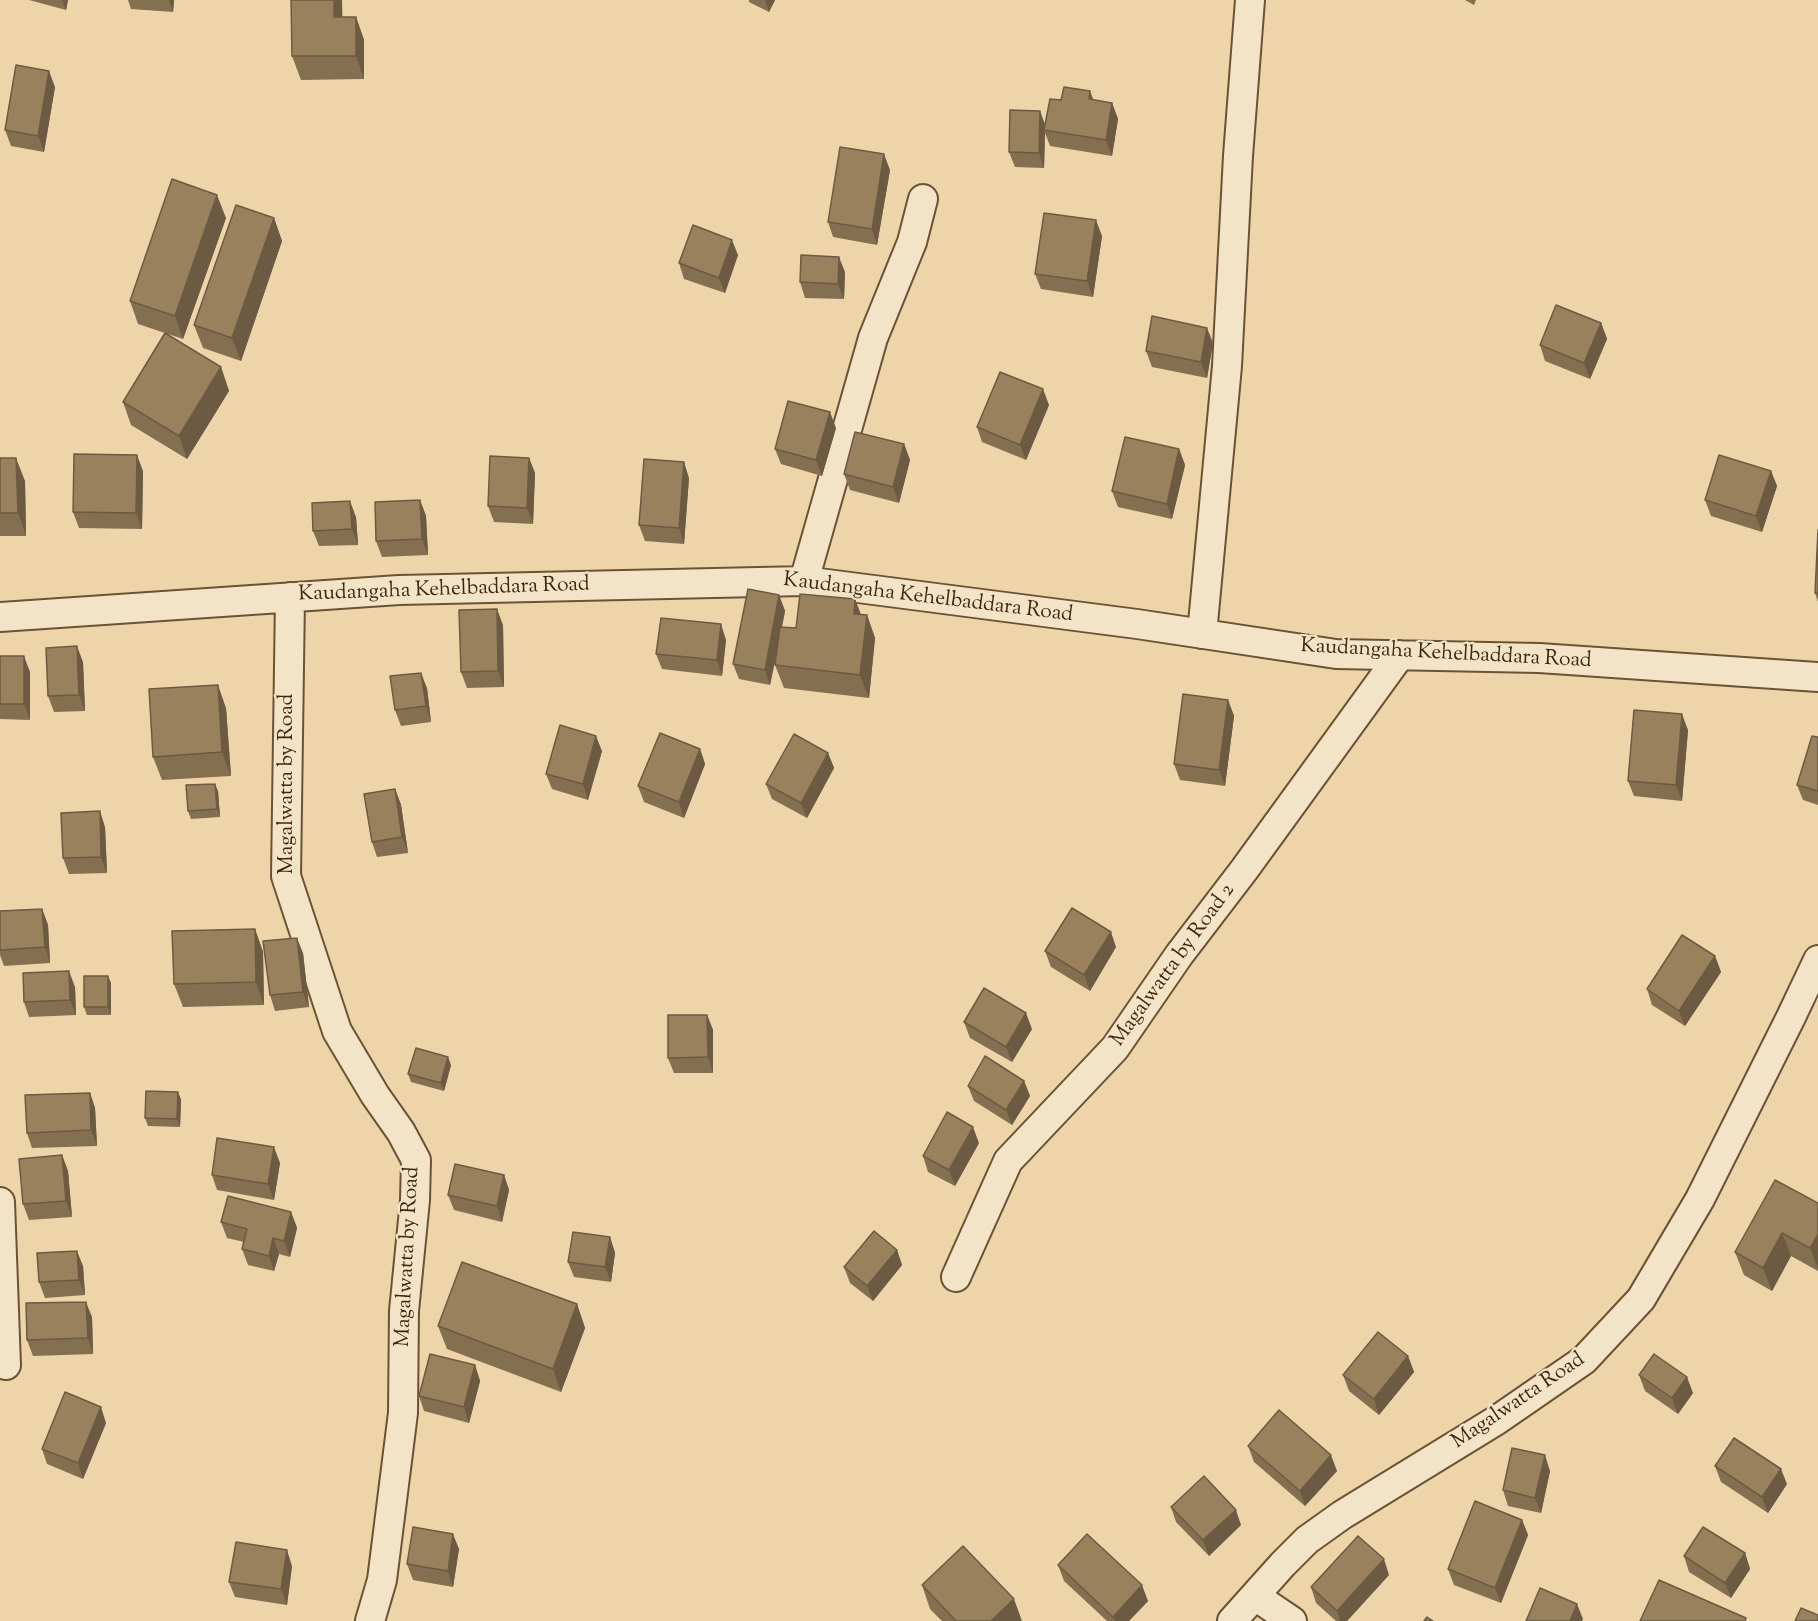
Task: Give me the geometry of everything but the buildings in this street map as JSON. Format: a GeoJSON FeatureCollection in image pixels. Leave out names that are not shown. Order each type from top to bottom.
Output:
{"type":"FeatureCollection","features":[{"type":"Feature","properties":{"kind":"street"},"geometry":{"type":"LineString","coordinates":[[1202,634],[1227,366],[1238,156],[1250,0]]}},
{"type":"Feature","properties":{"kind":"street"},"geometry":{"type":"LineString","coordinates":[[804,581],[873,338],[912,242],[924,199]]}},
{"type":"Feature","properties":{"kind":"street","name":"Kaudangaha Kehelbaddara Road"},"geometry":{"type":"LineString","coordinates":[[0,616],[399,590],[804,581],[1336,654],[1539,658],[1818,677]]}},
{"type":"Feature","properties":{"kind":"street","name":"Magalwatta by Road"},"geometry":{"type":"LineString","coordinates":[[290,597],[286,876],[337,1031],[375,1095],[401,1132],[416,1160],[415,1200],[404,1311],[403,1413],[382,1580],[370,1621]]}},
{"type":"Feature","properties":{"kind":"street","name":"Magalwatta by Road 2"},"geometry":{"type":"LineString","coordinates":[[956,1277],[1008,1161],[1115,1048],[1179,955],[1244,870],[1400,655]]}},
{"type":"Feature","properties":{"kind":"street","name":"Magalwatta Road"},"geometry":{"type":"LineString","coordinates":[[1232,1621],[1283,1563],[1307,1540],[1342,1515],[1497,1420],[1584,1360],[1641,1299],[1700,1199],[1818,960]]}},
{"type":"Feature","properties":{"kind":"street"},"geometry":{"type":"LineString","coordinates":[[0,1202],[6,1365]]}},
{"type":"Feature","properties":{"kind":"street"},"geometry":{"type":"LineString","coordinates":[[1255,1596],[1292,1621]]}}]}
